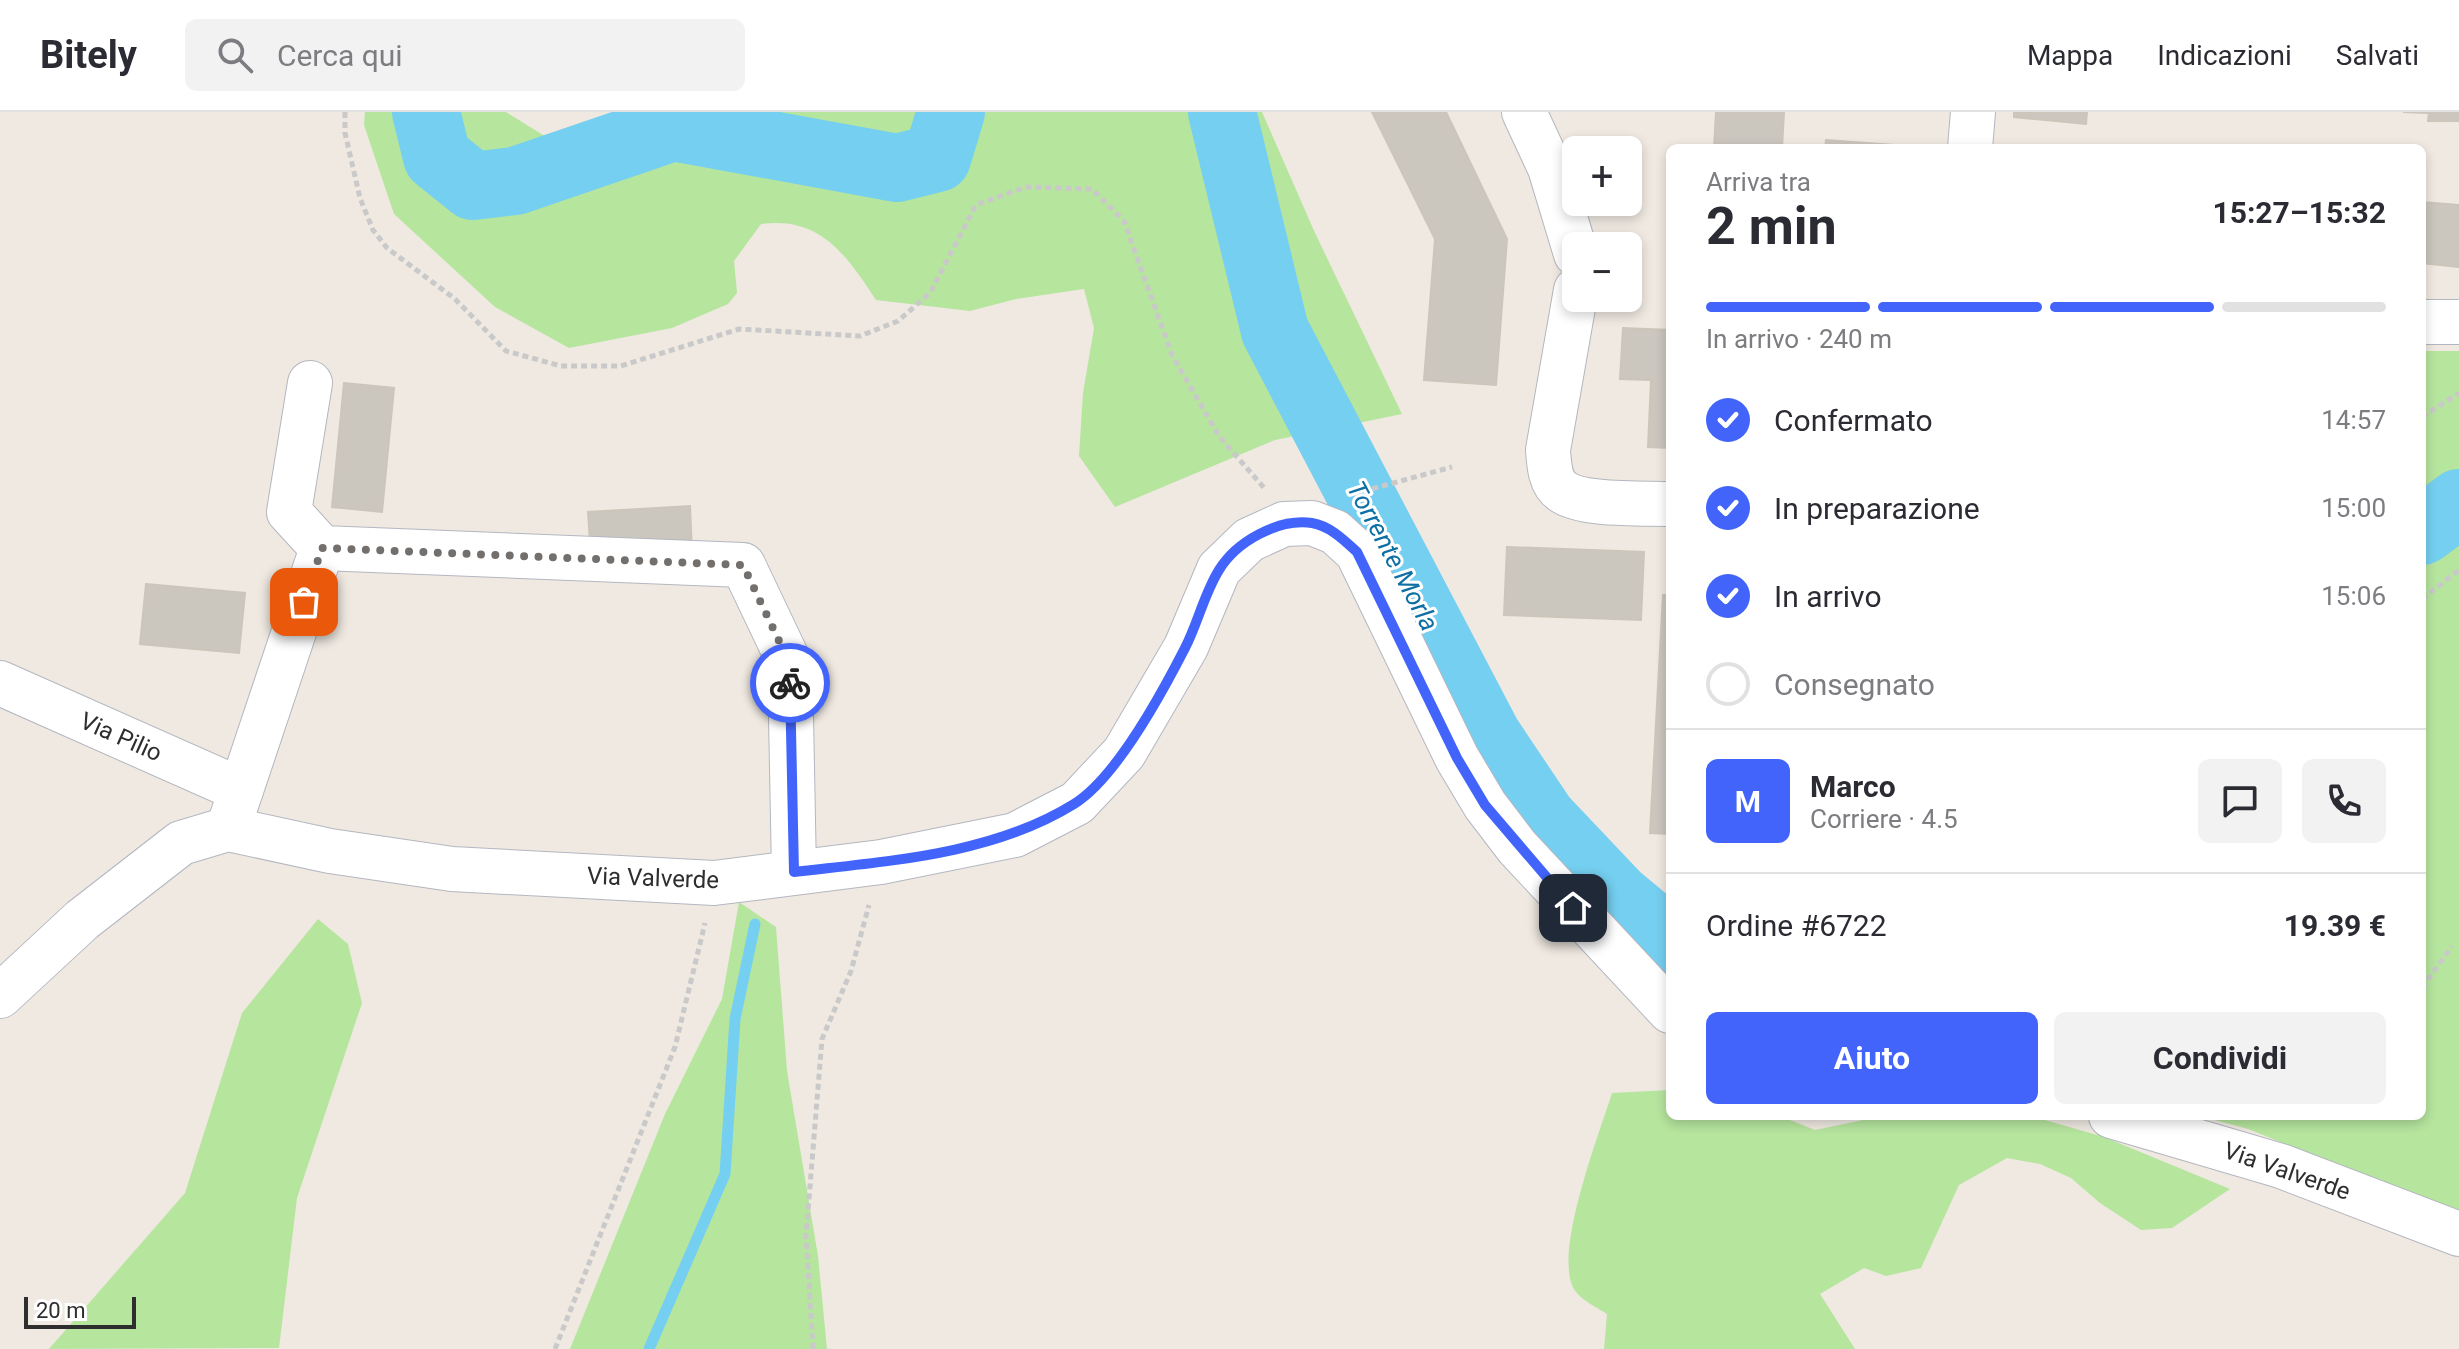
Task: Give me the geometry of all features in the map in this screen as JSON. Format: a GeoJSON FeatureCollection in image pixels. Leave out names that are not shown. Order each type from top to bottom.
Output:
{"type":"FeatureCollection","features":[{"type":"Feature","properties":{"kind":"street"},"geometry":{"type":"LineString","coordinates":[[1524,112],[1550,168],[1569,232]]}},
{"type":"Feature","properties":{"kind":"street"},"geometry":{"type":"LineString","coordinates":[[1970,144],[1973,112]]}},
{"type":"Feature","properties":{"kind":"street"},"geometry":{"type":"LineString","coordinates":[[1572,312],[1548,450],[1551,473],[1560,490],[1576,498],[1666,504]]}},
{"type":"Feature","properties":{"kind":"street"},"geometry":{"type":"LineString","coordinates":[[2426,322],[2459,322]]}},
{"type":"Feature","properties":{"kind":"street"},"geometry":{"type":"LineString","coordinates":[[310,383],[289,512],[322,548],[743,565],[790,664],[794,872]]}},
{"type":"Feature","properties":{"kind":"street"},"geometry":{"type":"LineString","coordinates":[[1284,524],[1312,523],[1335,532],[1357,552],[1457,758],[1485,805],[1528,859],[1666,1007]]}},
{"type":"Feature","properties":{"kind":"street","name":"Via Valverde"},"geometry":{"type":"LineString","coordinates":[[0,996],[82,920],[181,843],[235,809],[330,851],[452,869],[714,883],[881,862],[1015,835],[1077,803],[1124,753],[1186,647],[1219,569],[1249,540],[1284,524]]}},
{"type":"Feature","properties":{"kind":"street"},"geometry":{"type":"LineString","coordinates":[[235,809],[322,548]]}},
{"type":"Feature","properties":{"kind":"street","name":"Via Pilio"},"geometry":{"type":"LineString","coordinates":[[0,683],[235,809]]}},
{"type":"Feature","properties":{"kind":"street","name":"Via Valverde"},"geometry":{"type":"LineString","coordinates":[[2125,1120],[2281,1166],[2459,1234]]}},
{"type":"Feature","properties":{"kind":"path"},"geometry":{"type":"LineString","coordinates":[[345,112],[345,133],[360,198],[373,230],[387,248],[455,299],[506,351],[561,366],[621,366],[739,329],[860,336],[898,321],[930,293],[976,205],[1026,187],[1092,189],[1124,221],[1172,355],[1219,436],[1247,464],[1277,504],[1284,524]]}},
{"type":"Feature","properties":{"kind":"path"},"geometry":{"type":"LineString","coordinates":[[2426,414],[2459,393]]}},
{"type":"Feature","properties":{"kind":"path"},"geometry":{"type":"LineString","coordinates":[[1351,494],[1409,481],[1452,467]]}},
{"type":"Feature","properties":{"kind":"path"},"geometry":{"type":"LineString","coordinates":[[2426,596],[2459,570]]}},
{"type":"Feature","properties":{"kind":"path"},"geometry":{"type":"LineString","coordinates":[[813,1349],[806,1235],[822,1039],[851,971],[881,862]]}},
{"type":"Feature","properties":{"kind":"path"},"geometry":{"type":"LineString","coordinates":[[555,1349],[675,1047],[714,883]]}},
{"type":"Feature","properties":{"kind":"path"},"geometry":{"type":"LineString","coordinates":[[2426,982],[2452,946]]}},
{"type":"Feature","properties":{"kind":"green space"},"geometry":{"type":"Polygon","coordinates":[[[365,112],[506,112],[543,135],[570,134],[578,140],[612,112],[1262,112],[1315,233],[1402,414],[1275,440],[1115,507],[1079,456],[1083,393],[1094,328],[1084,289],[1016,299],[970,311],[876,300],[854,268],[830,242],[800,226],[782,223],[761,224],[734,261],[737,293],[728,304],[672,328],[569,348],[495,307],[394,214],[364,125],[365,112]]]}},
{"type":"Feature","properties":{"kind":"green space"},"geometry":{"type":"Polygon","coordinates":[[[2426,351],[2459,351],[2459,515],[2426,542],[2426,351]]]}},
{"type":"Feature","properties":{"kind":"green space"},"geometry":{"type":"Polygon","coordinates":[[[2459,521],[2459,1213],[2248,1129],[2215,1120],[2426,1120],[2426,548],[2459,521]]]}},
{"type":"Feature","properties":{"kind":"green space"},"geometry":{"type":"Polygon","coordinates":[[[1567,808],[1666,900],[1666,969],[1619,925],[1567,808]]]}},
{"type":"Feature","properties":{"kind":"green space"},"geometry":{"type":"Polygon","coordinates":[[[739,902],[776,927],[787,1071],[818,1256],[827,1349],[570,1349],[665,1114],[722,999],[739,902]]]}},
{"type":"Feature","properties":{"kind":"green space"},"geometry":{"type":"Polygon","coordinates":[[[318,919],[348,944],[362,1003],[297,1198],[279,1348],[49,1349],[185,1193],[242,1013],[318,919]]]}},
{"type":"Feature","properties":{"kind":"green space"},"geometry":{"type":"Polygon","coordinates":[[[1666,1090],[1666,1120],[1790,1120],[1815,1130],[1863,1120],[2045,1120],[2104,1137],[2230,1189],[2172,1228],[2141,1230],[2100,1203],[2071,1178],[2040,1164],[2007,1158],[1959,1185],[1921,1268],[1886,1276],[1864,1268],[1820,1294],[1855,1349],[1604,1349],[1607,1314],[1576,1292],[1570,1276],[1569,1253],[1588,1165],[1612,1093],[1666,1090]]]}},
{"type":"Feature","properties":{"kind":"building"},"geometry":{"type":"Polygon","coordinates":[[[1372,112],[1446,112],[1507,239],[1496,385],[1424,380],[1435,239],[1372,112]]]}},
{"type":"Feature","properties":{"kind":"building"},"geometry":{"type":"Polygon","coordinates":[[[1716,112],[1784,112],[1782,144],[1714,144],[1716,112]]]}},
{"type":"Feature","properties":{"kind":"building"},"geometry":{"type":"Polygon","coordinates":[[[2014,112],[2087,112],[2086,124],[2014,117],[2014,112]]]}},
{"type":"Feature","properties":{"kind":"building"},"geometry":{"type":"Polygon","coordinates":[[[2403,112],[2459,112],[2459,121],[2428,121],[2429,113],[2403,112]]]}},
{"type":"Feature","properties":{"kind":"building"},"geometry":{"type":"Polygon","coordinates":[[[1826,140],[1880,144],[1826,144],[1826,140]]]}},
{"type":"Feature","properties":{"kind":"building"},"geometry":{"type":"Polygon","coordinates":[[[2426,202],[2459,205],[2459,267],[2426,263],[2426,202]]]}},
{"type":"Feature","properties":{"kind":"building"},"geometry":{"type":"Polygon","coordinates":[[[1623,328],[1666,330],[1666,448],[1648,447],[1651,380],[1620,379],[1623,328]]]}},
{"type":"Feature","properties":{"kind":"building"},"geometry":{"type":"Polygon","coordinates":[[[344,383],[394,388],[382,512],[332,507],[344,383]]]}},
{"type":"Feature","properties":{"kind":"building"},"geometry":{"type":"Polygon","coordinates":[[[690,506],[692,553],[591,558],[588,512],[690,506]]]}},
{"type":"Feature","properties":{"kind":"building"},"geometry":{"type":"Polygon","coordinates":[[[1507,547],[1644,552],[1641,620],[1504,615],[1507,547]]]}},
{"type":"Feature","properties":{"kind":"building"},"geometry":{"type":"Polygon","coordinates":[[[146,584],[245,593],[239,653],[140,644],[146,584]]]}},
{"type":"Feature","properties":{"kind":"building"},"geometry":{"type":"Polygon","coordinates":[[[1663,595],[1666,595],[1666,834],[1650,833],[1663,595]]]}},
{"type":"Feature","properties":{"kind":"waterway","name":"Torrente Morla"},"geometry":{"type":"LineString","coordinates":[[426,112],[437,157],[473,186],[515,181],[673,127],[897,168],[937,158],[951,112]]}},
{"type":"Feature","properties":{"kind":"waterway","name":"Torrente Morla"},"geometry":{"type":"LineString","coordinates":[[1222,112],[1275,331],[1488,737],[1543,819],[1616,896],[1666,938]]}},
{"type":"Feature","properties":{"kind":"waterway","name":"Torrente Morla"},"geometry":{"type":"LineString","coordinates":[[2426,528],[2459,503]]}},
{"type":"Feature","properties":{"kind":"waterway"},"geometry":{"type":"LineString","coordinates":[[649,1349],[725,1174],[735,1019],[755,924]]}},
{"type":"Feature","properties":{"kind":"way so far"},"geometry":{"type":"LineString","coordinates":[[304,602],[322,548],[743,565],[790,664],[790,683]]}},
{"type":"Feature","properties":{"kind":"route"},"geometry":{"type":"LineString","coordinates":[[790,683],[794,872],[881,862],[1015,835],[1077,803],[1124,753],[1186,647],[1219,569],[1249,540],[1284,524],[1312,523],[1335,532],[1357,552],[1457,758],[1485,805],[1517,847],[1573,908]]}}]}
